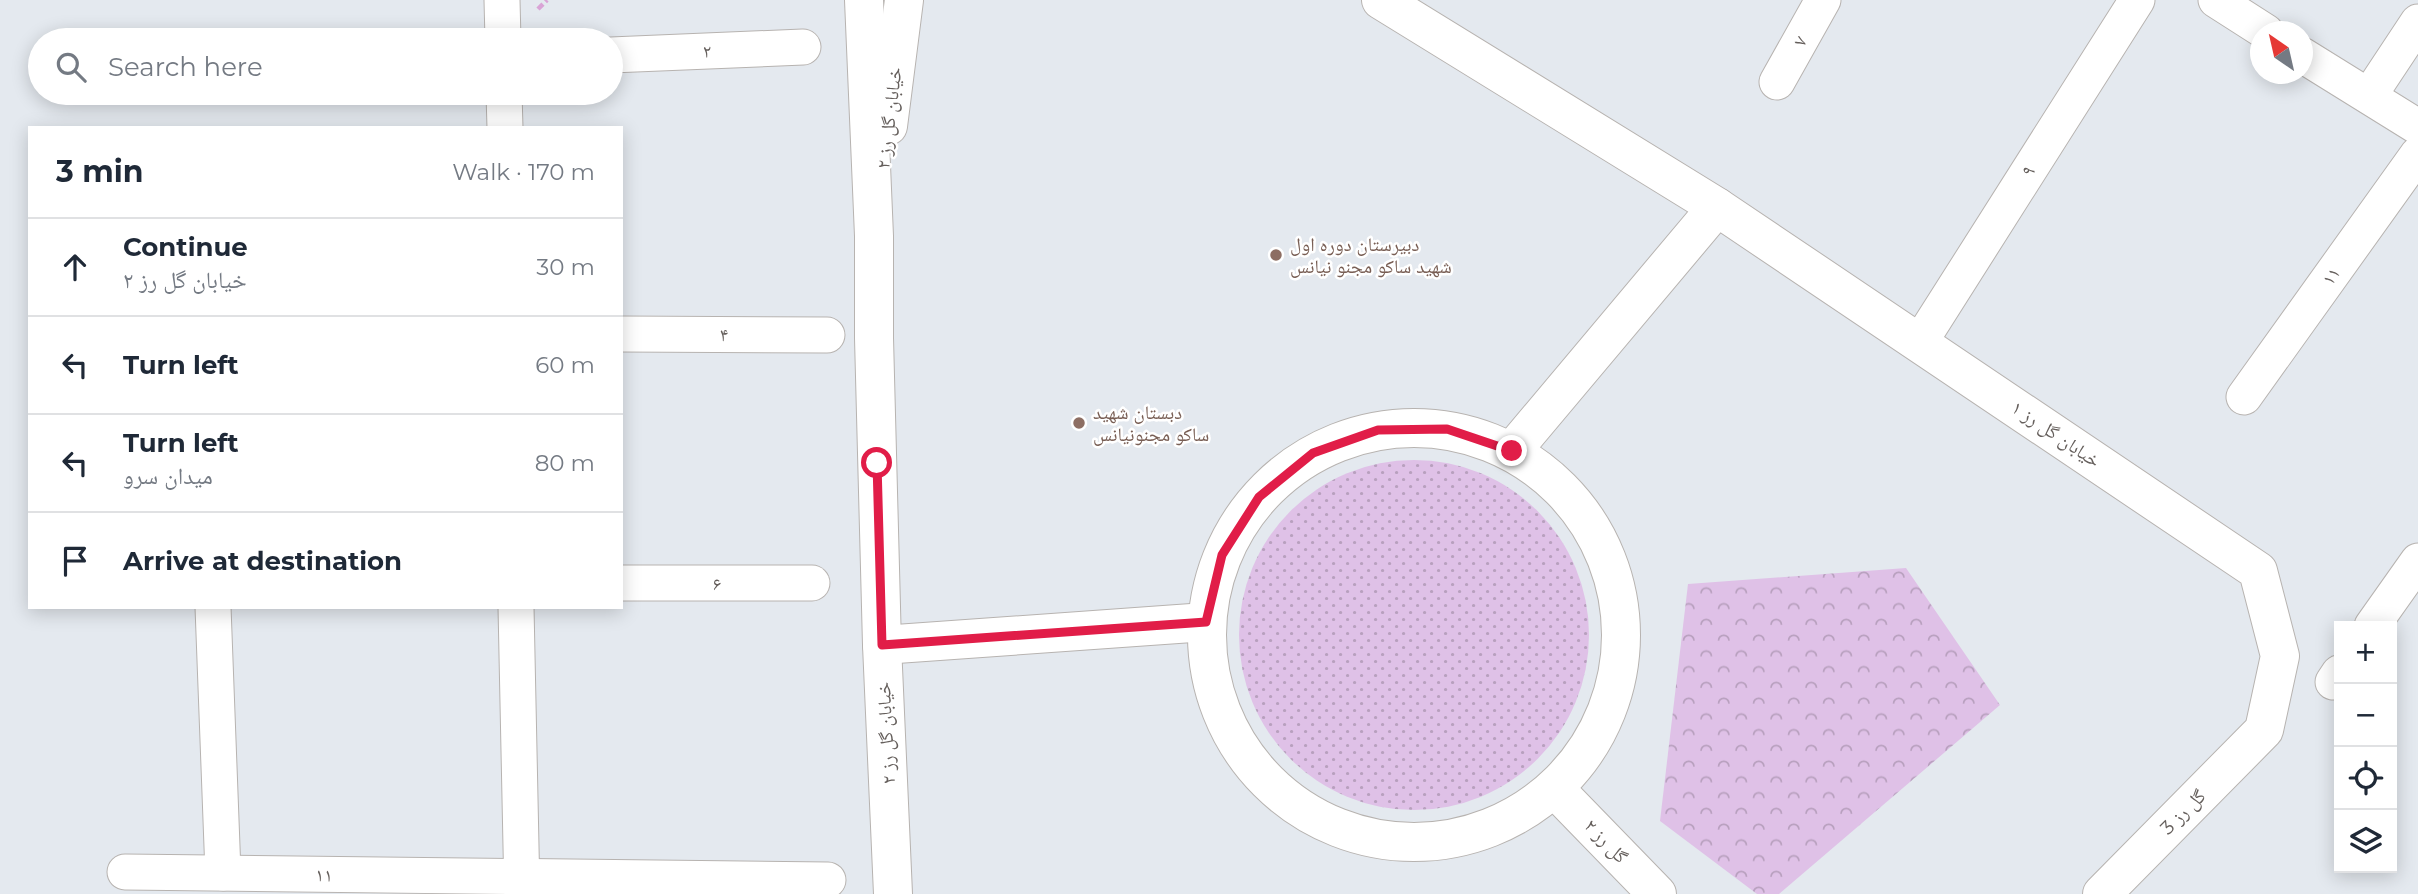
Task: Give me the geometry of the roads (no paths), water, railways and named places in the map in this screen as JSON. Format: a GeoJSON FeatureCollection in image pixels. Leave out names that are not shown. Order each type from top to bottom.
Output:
{"type":"FeatureCollection","features":[{"type":"Feature","properties":{"kind":"street"},"geometry":{"type":"LineString","coordinates":[[502,0],[503,28]]}},
{"type":"Feature","properties":{"kind":"street","name":"خیابان گل رز ۲"},"geometry":{"type":"LineString","coordinates":[[864,0],[874,236],[882,645],[893,894]]}},
{"type":"Feature","properties":{"kind":"street","name":"خیابان گل رز ۲"},"geometry":{"type":"LineString","coordinates":[[874,236],[904,0]]}},
{"type":"Feature","properties":{"kind":"street","name":"خیابان گل رز ۱"},"geometry":{"type":"LineString","coordinates":[[1381,0],[1717,207],[2258,571],[2280,656],[2264,730]]}},
{"type":"Feature","properties":{"kind":"street","name":"۷"},"geometry":{"type":"LineString","coordinates":[[1777,82],[1823,0]]}},
{"type":"Feature","properties":{"kind":"street","name":"۹"},"geometry":{"type":"LineString","coordinates":[[1920,342],[2137,0]]}},
{"type":"Feature","properties":{"kind":"street"},"geometry":{"type":"LineString","coordinates":[[2216,0],[2250,22]]}},
{"type":"Feature","properties":{"kind":"street"},"geometry":{"type":"LineString","coordinates":[[2369,96],[2418,22]]}},
{"type":"Feature","properties":{"kind":"street","name":"۲"},"geometry":{"type":"LineString","coordinates":[[623,54],[803,47]]}},
{"type":"Feature","properties":{"kind":"street"},"geometry":{"type":"LineString","coordinates":[[2313,62],[2418,127]]}},
{"type":"Feature","properties":{"kind":"street"},"geometry":{"type":"LineString","coordinates":[[504,105],[505,126]]}},
{"type":"Feature","properties":{"kind":"street","name":"۱۱"},"geometry":{"type":"LineString","coordinates":[[2244,397],[2418,154]]}},
{"type":"Feature","properties":{"kind":"street"},"geometry":{"type":"LineString","coordinates":[[1512,451],[1717,207]]}},
{"type":"Feature","properties":{"kind":"street","name":"۴"},"geometry":{"type":"LineString","coordinates":[[623,334],[827,335]]}},
{"type":"Feature","properties":{"kind":"street"},"geometry":{"type":"LineString","coordinates":[[1447,429],[1512,451],[1567,493],[1604,547],[1622,610],[1619,676],[1596,737],[1555,789],[1506,822],[1449,841],[1389,842],[1328,825],[1275,791],[1235,743],[1211,685],[1206,622],[1222,555],[1259,497],[1313,453],[1378,430],[1447,429]]}},
{"type":"Feature","properties":{"kind":"street"},"geometry":{"type":"LineString","coordinates":[[2376,621],[2418,561]]}},
{"type":"Feature","properties":{"kind":"street","name":"۶"},"geometry":{"type":"LineString","coordinates":[[623,583],[812,583]]}},
{"type":"Feature","properties":{"kind":"street"},"geometry":{"type":"LineString","coordinates":[[213,609],[223,873]]}},
{"type":"Feature","properties":{"kind":"street"},"geometry":{"type":"LineString","coordinates":[[516,609],[522,885]]}},
{"type":"Feature","properties":{"kind":"street"},"geometry":{"type":"LineString","coordinates":[[882,645],[1206,622]]}},
{"type":"Feature","properties":{"kind":"street","name":"گل رز 3"},"geometry":{"type":"LineString","coordinates":[[2102,894],[2264,730]]}},
{"type":"Feature","properties":{"kind":"street","name":"۲ گل رز"},"geometry":{"type":"LineString","coordinates":[[1555,789],[1657,894]]}},
{"type":"Feature","properties":{"kind":"street","name":"۱۱"},"geometry":{"type":"LineString","coordinates":[[125,872],[223,873],[522,885],[828,880]]}},
{"type":"Feature","properties":{"kind":"place","name":"دبیرستان دوره اول شهید ساکو مجنو نیانس"},"geometry":{"type":"Point","coordinates":[1276,255]}},
{"type":"Feature","properties":{"kind":"place","name":"دبستان شهید ساکو مجنونیانس"},"geometry":{"type":"Point","coordinates":[1079,423]}}]}
